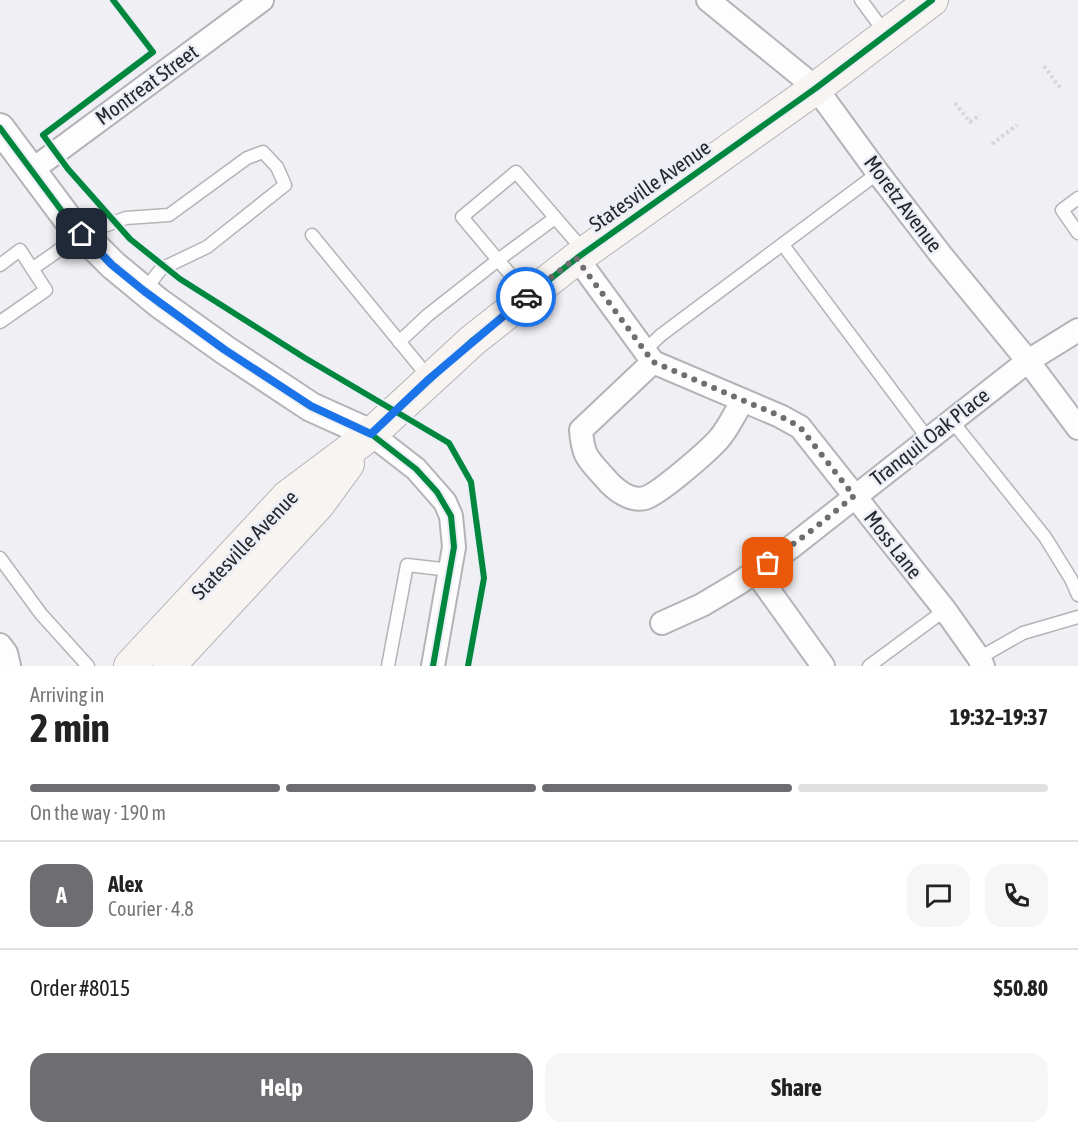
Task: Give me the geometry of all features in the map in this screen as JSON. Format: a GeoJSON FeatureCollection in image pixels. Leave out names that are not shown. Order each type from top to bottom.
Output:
{"type":"FeatureCollection","features":[{"type":"Feature","properties":{"kind":"main road","name":"Statesville Avenue"},"geometry":{"type":"LineString","coordinates":[[130,666],[288,496],[371,434],[429,379],[528,296],[580,255],[816,88],[932,0]]}},
{"type":"Feature","properties":{"kind":"main road","name":"Statesville Avenue"},"geometry":{"type":"LineString","coordinates":[[169,666],[318,505],[371,434]]}},
{"type":"Feature","properties":{"kind":"street","name":"Montreat Street"},"geometry":{"type":"LineString","coordinates":[[32,170],[262,0]]}},
{"type":"Feature","properties":{"kind":"street","name":"Moretz Avenue"},"geometry":{"type":"LineString","coordinates":[[708,0],[816,88],[878,173],[1028,361],[1078,428]]}},
{"type":"Feature","properties":{"kind":"street"},"geometry":{"type":"LineString","coordinates":[[0,128],[70,222],[112,265],[225,350],[311,406],[371,434],[416,469],[445,502],[451,516],[454,547],[433,666]]}},
{"type":"Feature","properties":{"kind":"street"},"geometry":{"type":"LineString","coordinates":[[580,255],[648,356],[581,430],[583,450],[590,462],[612,486],[631,497],[645,498],[680,474],[719,440],[742,400]]}},
{"type":"Feature","properties":{"kind":"street","name":"Tranquil Oak Place"},"geometry":{"type":"LineString","coordinates":[[662,623],[702,605],[755,571],[816,527],[1028,361],[1078,330]]}},
{"type":"Feature","properties":{"kind":"street","name":"Moss Lane"},"geometry":{"type":"LineString","coordinates":[[648,356],[800,427],[945,610],[981,662]]}},
{"type":"Feature","properties":{"kind":"street"},"geometry":{"type":"LineString","coordinates":[[755,571],[823,666]]}},
{"type":"Feature","properties":{"kind":"street"},"geometry":{"type":"LineString","coordinates":[[0,645],[6,654],[9,666]]}},
{"type":"Feature","properties":{"kind":"lane"},"geometry":{"type":"LineString","coordinates":[[861,0],[886,35]]}},
{"type":"Feature","properties":{"kind":"lane"},"geometry":{"type":"LineString","coordinates":[[32,269],[82,234],[126,218],[169,215],[247,158],[263,152],[277,167],[285,185],[207,248],[161,269],[144,291]]}},
{"type":"Feature","properties":{"kind":"lane"},"geometry":{"type":"LineString","coordinates":[[528,296],[462,217],[516,172],[555,219],[580,255]]}},
{"type":"Feature","properties":{"kind":"lane"},"geometry":{"type":"LineString","coordinates":[[648,356],[661,335],[878,173]]}},
{"type":"Feature","properties":{"kind":"lane"},"geometry":{"type":"LineString","coordinates":[[1078,198],[1062,210],[1078,233]]}},
{"type":"Feature","properties":{"kind":"lane"},"geometry":{"type":"LineString","coordinates":[[399,342],[428,315],[555,219]]}},
{"type":"Feature","properties":{"kind":"lane"},"geometry":{"type":"LineString","coordinates":[[312,235],[429,379]]}},
{"type":"Feature","properties":{"kind":"lane"},"geometry":{"type":"LineString","coordinates":[[783,245],[929,440]]}},
{"type":"Feature","properties":{"kind":"lane"},"geometry":{"type":"LineString","coordinates":[[0,265],[20,250],[46,290],[0,322]]}},
{"type":"Feature","properties":{"kind":"lane"},"geometry":{"type":"LineString","coordinates":[[952,421],[1045,537],[1071,579],[1078,595]]}},
{"type":"Feature","properties":{"kind":"lane"},"geometry":{"type":"LineString","coordinates":[[0,558],[41,614],[88,666]]}},
{"type":"Feature","properties":{"kind":"lane"},"geometry":{"type":"LineString","coordinates":[[388,666],[407,565],[450,570]]}},
{"type":"Feature","properties":{"kind":"lane"},"geometry":{"type":"LineString","coordinates":[[869,666],[945,610]]}},
{"type":"Feature","properties":{"kind":"lane"},"geometry":{"type":"LineString","coordinates":[[981,662],[1023,633],[1078,617]]}},
{"type":"Feature","properties":{"kind":"path"},"geometry":{"type":"LineString","coordinates":[[1044,66],[1061,89]]}},
{"type":"Feature","properties":{"kind":"path"},"geometry":{"type":"LineString","coordinates":[[955,103],[970,122],[980,116]]}},
{"type":"Feature","properties":{"kind":"path"},"geometry":{"type":"LineString","coordinates":[[992,144],[1017,126]]}},
{"type":"Feature","properties":{"kind":"cycle path"},"geometry":{"type":"LineString","coordinates":[[113,0],[153,52],[43,135],[68,169],[130,239],[180,279],[305,358],[449,443],[471,482],[484,578],[468,666]]}},
{"type":"Feature","properties":{"kind":"cycle path"},"geometry":{"type":"LineString","coordinates":[[371,434],[473,340],[577,258],[816,88],[932,0]]}},
{"type":"Feature","properties":{"kind":"cycle path"},"geometry":{"type":"LineString","coordinates":[[0,128],[70,222],[113,265],[159,303],[311,407],[371,434],[416,469],[437,492],[451,516],[454,547],[433,666]]}},
{"type":"Feature","properties":{"kind":"way so far"},"geometry":{"type":"LineString","coordinates":[[526,297],[576,258],[653,362],[780,416],[800,427],[854,496],[768,563]]}},
{"type":"Feature","properties":{"kind":"route"},"geometry":{"type":"LineString","coordinates":[[82,234],[112,265],[144,291],[225,350],[311,406],[371,434],[473,340],[526,297]]}}]}
